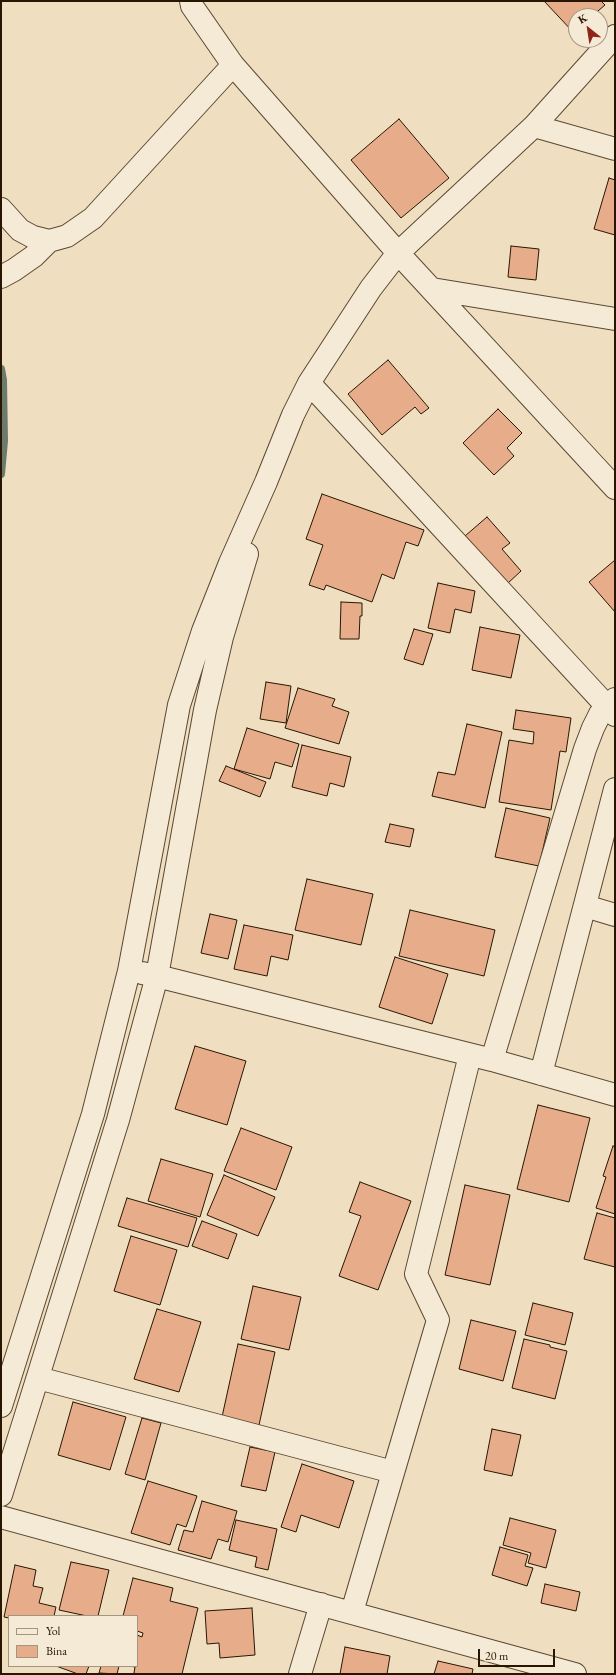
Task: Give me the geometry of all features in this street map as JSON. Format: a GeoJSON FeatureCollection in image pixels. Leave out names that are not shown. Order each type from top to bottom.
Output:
{"type":"FeatureCollection","features":[{"type":"Feature","properties":{"kind":"street"},"geometry":{"type":"LineString","coordinates":[[191,1],[192,6],[233,65],[398,253],[615,488]]}},
{"type":"Feature","properties":{"kind":"street"},"geometry":{"type":"LineString","coordinates":[[1,1406],[93,1114],[129,971],[179,705],[203,631],[230,562],[266,482],[293,416],[309,383],[371,288],[398,253],[534,126],[615,36]]}},
{"type":"Feature","properties":{"kind":"street"},"geometry":{"type":"LineString","coordinates":[[1,277],[34,256],[49,241],[67,236],[93,218],[233,65]]}},
{"type":"Feature","properties":{"kind":"street"},"geometry":{"type":"LineString","coordinates":[[534,126],[615,149]]}},
{"type":"Feature","properties":{"kind":"street"},"geometry":{"type":"LineString","coordinates":[[1,209],[20,230],[33,237],[49,241]]}},
{"type":"Feature","properties":{"kind":"street"},"geometry":{"type":"LineString","coordinates":[[432,289],[615,320]]}},
{"type":"Feature","properties":{"kind":"street"},"geometry":{"type":"LineString","coordinates":[[309,383],[612,707],[600,714],[592,728],[492,1060]]}},
{"type":"Feature","properties":{"kind":"street"},"geometry":{"type":"LineString","coordinates":[[1,1495],[118,1120],[157,976],[205,710],[222,637],[266,482]]}},
{"type":"Feature","properties":{"kind":"street"},"geometry":{"type":"LineString","coordinates":[[541,1074],[615,789]]}},
{"type":"Feature","properties":{"kind":"street"},"geometry":{"type":"LineString","coordinates":[[585,906],[615,914]]}},
{"type":"Feature","properties":{"kind":"street"},"geometry":{"type":"LineString","coordinates":[[129,971],[157,976],[470,1054],[615,1096]]}},
{"type":"Feature","properties":{"kind":"street"},"geometry":{"type":"LineString","coordinates":[[352,1612],[438,1320],[416,1274],[470,1054]]}},
{"type":"Feature","properties":{"kind":"street"},"geometry":{"type":"LineString","coordinates":[[38,1378],[393,1472]]}},
{"type":"Feature","properties":{"kind":"street"},"geometry":{"type":"LineString","coordinates":[[1,1517],[576,1674]]}},
{"type":"Feature","properties":{"kind":"street"},"geometry":{"type":"LineString","coordinates":[[300,1674],[321,1604]]}},
{"type":"Feature","properties":{"kind":"building"},"geometry":{"type":"Polygon","coordinates":[[[544,1],[601,1],[605,5],[601,8],[568,8],[568,27],[544,1]]]}},
{"type":"Feature","properties":{"kind":"building"},"geometry":{"type":"Polygon","coordinates":[[[399,119],[449,178],[401,218],[351,160],[399,119]]]}},
{"type":"Feature","properties":{"kind":"building"},"geometry":{"type":"Polygon","coordinates":[[[609,178],[615,180],[615,235],[594,229],[609,178]]]}},
{"type":"Feature","properties":{"kind":"building"},"geometry":{"type":"Polygon","coordinates":[[[511,246],[539,249],[536,280],[508,277],[511,246]]]}},
{"type":"Feature","properties":{"kind":"building"},"geometry":{"type":"Polygon","coordinates":[[[388,360],[429,408],[421,414],[415,407],[382,435],[348,394],[388,360]]]}},
{"type":"Feature","properties":{"kind":"building"},"geometry":{"type":"Polygon","coordinates":[[[498,409],[522,433],[507,448],[514,456],[494,475],[463,443],[498,409]]]}},
{"type":"Feature","properties":{"kind":"building"},"geometry":{"type":"Polygon","coordinates":[[[322,494],[424,530],[418,546],[406,542],[394,579],[382,574],[372,602],[326,585],[324,590],[309,585],[323,545],[306,539],[322,494]]]}},
{"type":"Feature","properties":{"kind":"building"},"geometry":{"type":"Polygon","coordinates":[[[487,517],[510,543],[502,549],[521,571],[507,584],[465,536],[487,517]]]}},
{"type":"Feature","properties":{"kind":"building"},"geometry":{"type":"Polygon","coordinates":[[[615,560],[615,612],[589,582],[615,560]]]}},
{"type":"Feature","properties":{"kind":"building"},"geometry":{"type":"Polygon","coordinates":[[[438,583],[475,591],[471,613],[455,609],[450,633],[428,628],[438,583]]]}},
{"type":"Feature","properties":{"kind":"building"},"geometry":{"type":"Polygon","coordinates":[[[341,602],[362,603],[359,639],[340,639],[341,602]]]}},
{"type":"Feature","properties":{"kind":"building"},"geometry":{"type":"Polygon","coordinates":[[[480,627],[520,635],[511,678],[472,670],[480,627]]]}},
{"type":"Feature","properties":{"kind":"building"},"geometry":{"type":"Polygon","coordinates":[[[414,629],[433,634],[423,665],[404,659],[414,629]]]}},
{"type":"Feature","properties":{"kind":"building"},"geometry":{"type":"Polygon","coordinates":[[[266,682],[291,686],[286,723],[260,719],[266,682]]]}},
{"type":"Feature","properties":{"kind":"building"},"geometry":{"type":"Polygon","coordinates":[[[298,688],[335,699],[332,706],[349,712],[339,744],[285,728],[298,688]]]}},
{"type":"Feature","properties":{"kind":"building"},"geometry":{"type":"Polygon","coordinates":[[[516,710],[571,718],[566,752],[560,751],[551,810],[499,802],[509,740],[533,744],[534,732],[513,729],[516,710]]]}},
{"type":"Feature","properties":{"kind":"building"},"geometry":{"type":"Polygon","coordinates":[[[467,724],[502,732],[485,808],[432,796],[438,772],[455,775],[467,724]]]}},
{"type":"Feature","properties":{"kind":"building"},"geometry":{"type":"Polygon","coordinates":[[[247,728],[299,744],[292,767],[275,762],[270,779],[234,769],[247,728]]]}},
{"type":"Feature","properties":{"kind":"building"},"geometry":{"type":"Polygon","coordinates":[[[302,745],[351,757],[344,787],[330,783],[327,796],[292,787],[302,745]]]}},
{"type":"Feature","properties":{"kind":"building"},"geometry":{"type":"Polygon","coordinates":[[[226,766],[266,782],[260,797],[219,781],[226,766]]]}},
{"type":"Feature","properties":{"kind":"building"},"geometry":{"type":"Polygon","coordinates":[[[506,808],[550,818],[539,866],[495,857],[506,808]]]}},
{"type":"Feature","properties":{"kind":"building"},"geometry":{"type":"Polygon","coordinates":[[[390,824],[414,829],[410,847],[385,842],[390,824]]]}},
{"type":"Feature","properties":{"kind":"building"},"geometry":{"type":"Polygon","coordinates":[[[307,879],[373,894],[361,945],[295,930],[307,879]]]}},
{"type":"Feature","properties":{"kind":"building"},"geometry":{"type":"Polygon","coordinates":[[[410,910],[495,930],[484,976],[399,956],[410,910]]]}},
{"type":"Feature","properties":{"kind":"building"},"geometry":{"type":"Polygon","coordinates":[[[210,914],[237,920],[228,959],[201,953],[210,914]]]}},
{"type":"Feature","properties":{"kind":"building"},"geometry":{"type":"Polygon","coordinates":[[[244,925],[293,935],[288,960],[271,956],[267,976],[234,969],[244,925]]]}},
{"type":"Feature","properties":{"kind":"building"},"geometry":{"type":"Polygon","coordinates":[[[395,957],[448,974],[432,1024],[379,1007],[395,957]]]}},
{"type":"Feature","properties":{"kind":"building"},"geometry":{"type":"Polygon","coordinates":[[[195,1046],[246,1061],[227,1125],[175,1109],[195,1046]]]}},
{"type":"Feature","properties":{"kind":"building"},"geometry":{"type":"Polygon","coordinates":[[[538,1105],[590,1118],[569,1202],[517,1189],[538,1105]]]}},
{"type":"Feature","properties":{"kind":"building"},"geometry":{"type":"Polygon","coordinates":[[[241,1128],[292,1147],[276,1190],[224,1171],[241,1128]]]}},
{"type":"Feature","properties":{"kind":"building"},"geometry":{"type":"Polygon","coordinates":[[[613,1146],[615,1147],[615,1214],[596,1208],[606,1177],[603,1176],[613,1146]]]}},
{"type":"Feature","properties":{"kind":"building"},"geometry":{"type":"Polygon","coordinates":[[[161,1159],[213,1174],[200,1217],[148,1201],[161,1159]]]}},
{"type":"Feature","properties":{"kind":"building"},"geometry":{"type":"Polygon","coordinates":[[[224,1175],[275,1197],[258,1236],[207,1215],[224,1175]]]}},
{"type":"Feature","properties":{"kind":"building"},"geometry":{"type":"Polygon","coordinates":[[[360,1182],[411,1201],[378,1290],[339,1276],[361,1216],[349,1212],[360,1182]]]}},
{"type":"Feature","properties":{"kind":"building"},"geometry":{"type":"Polygon","coordinates":[[[465,1185],[510,1195],[490,1285],[445,1275],[465,1185]]]}},
{"type":"Feature","properties":{"kind":"building"},"geometry":{"type":"Polygon","coordinates":[[[127,1198],[197,1218],[188,1247],[118,1226],[127,1198]]]}},
{"type":"Feature","properties":{"kind":"building"},"geometry":{"type":"Polygon","coordinates":[[[597,1213],[615,1218],[615,1267],[584,1259],[597,1213]]]}},
{"type":"Feature","properties":{"kind":"building"},"geometry":{"type":"Polygon","coordinates":[[[202,1221],[237,1234],[228,1259],[192,1246],[202,1221]]]}},
{"type":"Feature","properties":{"kind":"building"},"geometry":{"type":"Polygon","coordinates":[[[131,1236],[177,1250],[160,1305],[114,1291],[131,1236]]]}},
{"type":"Feature","properties":{"kind":"building"},"geometry":{"type":"Polygon","coordinates":[[[253,1286],[301,1297],[289,1350],[241,1339],[253,1286]]]}},
{"type":"Feature","properties":{"kind":"building"},"geometry":{"type":"Polygon","coordinates":[[[533,1303],[573,1313],[565,1345],[525,1335],[533,1303]]]}},
{"type":"Feature","properties":{"kind":"building"},"geometry":{"type":"Polygon","coordinates":[[[157,1309],[201,1322],[179,1392],[134,1379],[157,1309]]]}},
{"type":"Feature","properties":{"kind":"building"},"geometry":{"type":"Polygon","coordinates":[[[471,1320],[516,1331],[503,1381],[459,1369],[471,1320]]]}},
{"type":"Feature","properties":{"kind":"building"},"geometry":{"type":"Polygon","coordinates":[[[524,1339],[550,1345],[550,1347],[567,1351],[555,1399],[512,1388],[524,1339]]]}},
{"type":"Feature","properties":{"kind":"building"},"geometry":{"type":"Polygon","coordinates":[[[238,1344],[275,1352],[259,1425],[222,1417],[238,1344]]]}},
{"type":"Feature","properties":{"kind":"building"},"geometry":{"type":"Polygon","coordinates":[[[73,1402],[126,1417],[110,1470],[58,1455],[73,1402]]]}},
{"type":"Feature","properties":{"kind":"building"},"geometry":{"type":"Polygon","coordinates":[[[142,1418],[161,1423],[145,1480],[125,1474],[142,1418]]]}},
{"type":"Feature","properties":{"kind":"building"},"geometry":{"type":"Polygon","coordinates":[[[492,1429],[521,1435],[512,1476],[484,1470],[492,1429]]]}},
{"type":"Feature","properties":{"kind":"building"},"geometry":{"type":"Polygon","coordinates":[[[250,1447],[275,1452],[266,1491],[241,1486],[250,1447]]]}},
{"type":"Feature","properties":{"kind":"building"},"geometry":{"type":"Polygon","coordinates":[[[302,1464],[354,1481],[339,1528],[301,1515],[296,1532],[281,1527],[302,1464]]]}},
{"type":"Feature","properties":{"kind":"building"},"geometry":{"type":"Polygon","coordinates":[[[148,1481],[197,1496],[186,1527],[177,1524],[170,1545],[131,1533],[148,1481]]]}},
{"type":"Feature","properties":{"kind":"building"},"geometry":{"type":"Polygon","coordinates":[[[202,1501],[237,1511],[228,1542],[218,1539],[211,1559],[178,1550],[184,1530],[193,1532],[202,1501]]]}},
{"type":"Feature","properties":{"kind":"building"},"geometry":{"type":"Polygon","coordinates":[[[510,1518],[556,1530],[546,1568],[528,1563],[531,1553],[503,1545],[510,1518]]]}},
{"type":"Feature","properties":{"kind":"building"},"geometry":{"type":"Polygon","coordinates":[[[236,1520],[277,1529],[268,1570],[255,1567],[257,1557],[229,1550],[236,1520]]]}},
{"type":"Feature","properties":{"kind":"building"},"geometry":{"type":"Polygon","coordinates":[[[500,1547],[528,1555],[525,1566],[533,1568],[527,1586],[492,1575],[500,1547]]]}},
{"type":"Feature","properties":{"kind":"building"},"geometry":{"type":"Polygon","coordinates":[[[71,1562],[109,1570],[98,1615],[82,1615],[59,1610],[71,1562]]]}},
{"type":"Feature","properties":{"kind":"building"},"geometry":{"type":"Polygon","coordinates":[[[15,1565],[36,1570],[33,1586],[43,1588],[39,1603],[56,1607],[54,1615],[8,1615],[8,1618],[4,1617],[15,1565]]]}},
{"type":"Feature","properties":{"kind":"building"},"geometry":{"type":"Polygon","coordinates":[[[133,1578],[173,1588],[170,1601],[198,1608],[182,1674],[134,1673],[135,1667],[138,1667],[138,1635],[142,1637],[143,1633],[138,1631],[138,1615],[123,1615],[133,1578]]]}},
{"type":"Feature","properties":{"kind":"building"},"geometry":{"type":"Polygon","coordinates":[[[545,1584],[580,1592],[576,1611],[541,1603],[545,1584]]]}},
{"type":"Feature","properties":{"kind":"building"},"geometry":{"type":"Polygon","coordinates":[[[252,1608],[255,1655],[220,1658],[219,1643],[207,1644],[205,1611],[252,1608]]]}},
{"type":"Feature","properties":{"kind":"building"},"geometry":{"type":"Polygon","coordinates":[[[345,1647],[390,1656],[387,1674],[340,1674],[345,1647]]]}},
{"type":"Feature","properties":{"kind":"building"},"geometry":{"type":"Polygon","coordinates":[[[438,1661],[473,1669],[472,1674],[434,1674],[438,1661]]]}},
{"type":"Feature","properties":{"kind":"building"},"geometry":{"type":"Polygon","coordinates":[[[59,1667],[89,1667],[86,1674],[78,1674],[59,1667]]]}},
{"type":"Feature","properties":{"kind":"building"},"geometry":{"type":"Polygon","coordinates":[[[101,1667],[119,1667],[117,1674],[99,1673],[101,1667]]]}},
{"type":"Feature","properties":{"kind":"waterway"},"geometry":{"type":"LineString","coordinates":[[1,369],[3,380],[4,441],[1,474]]}}]}
